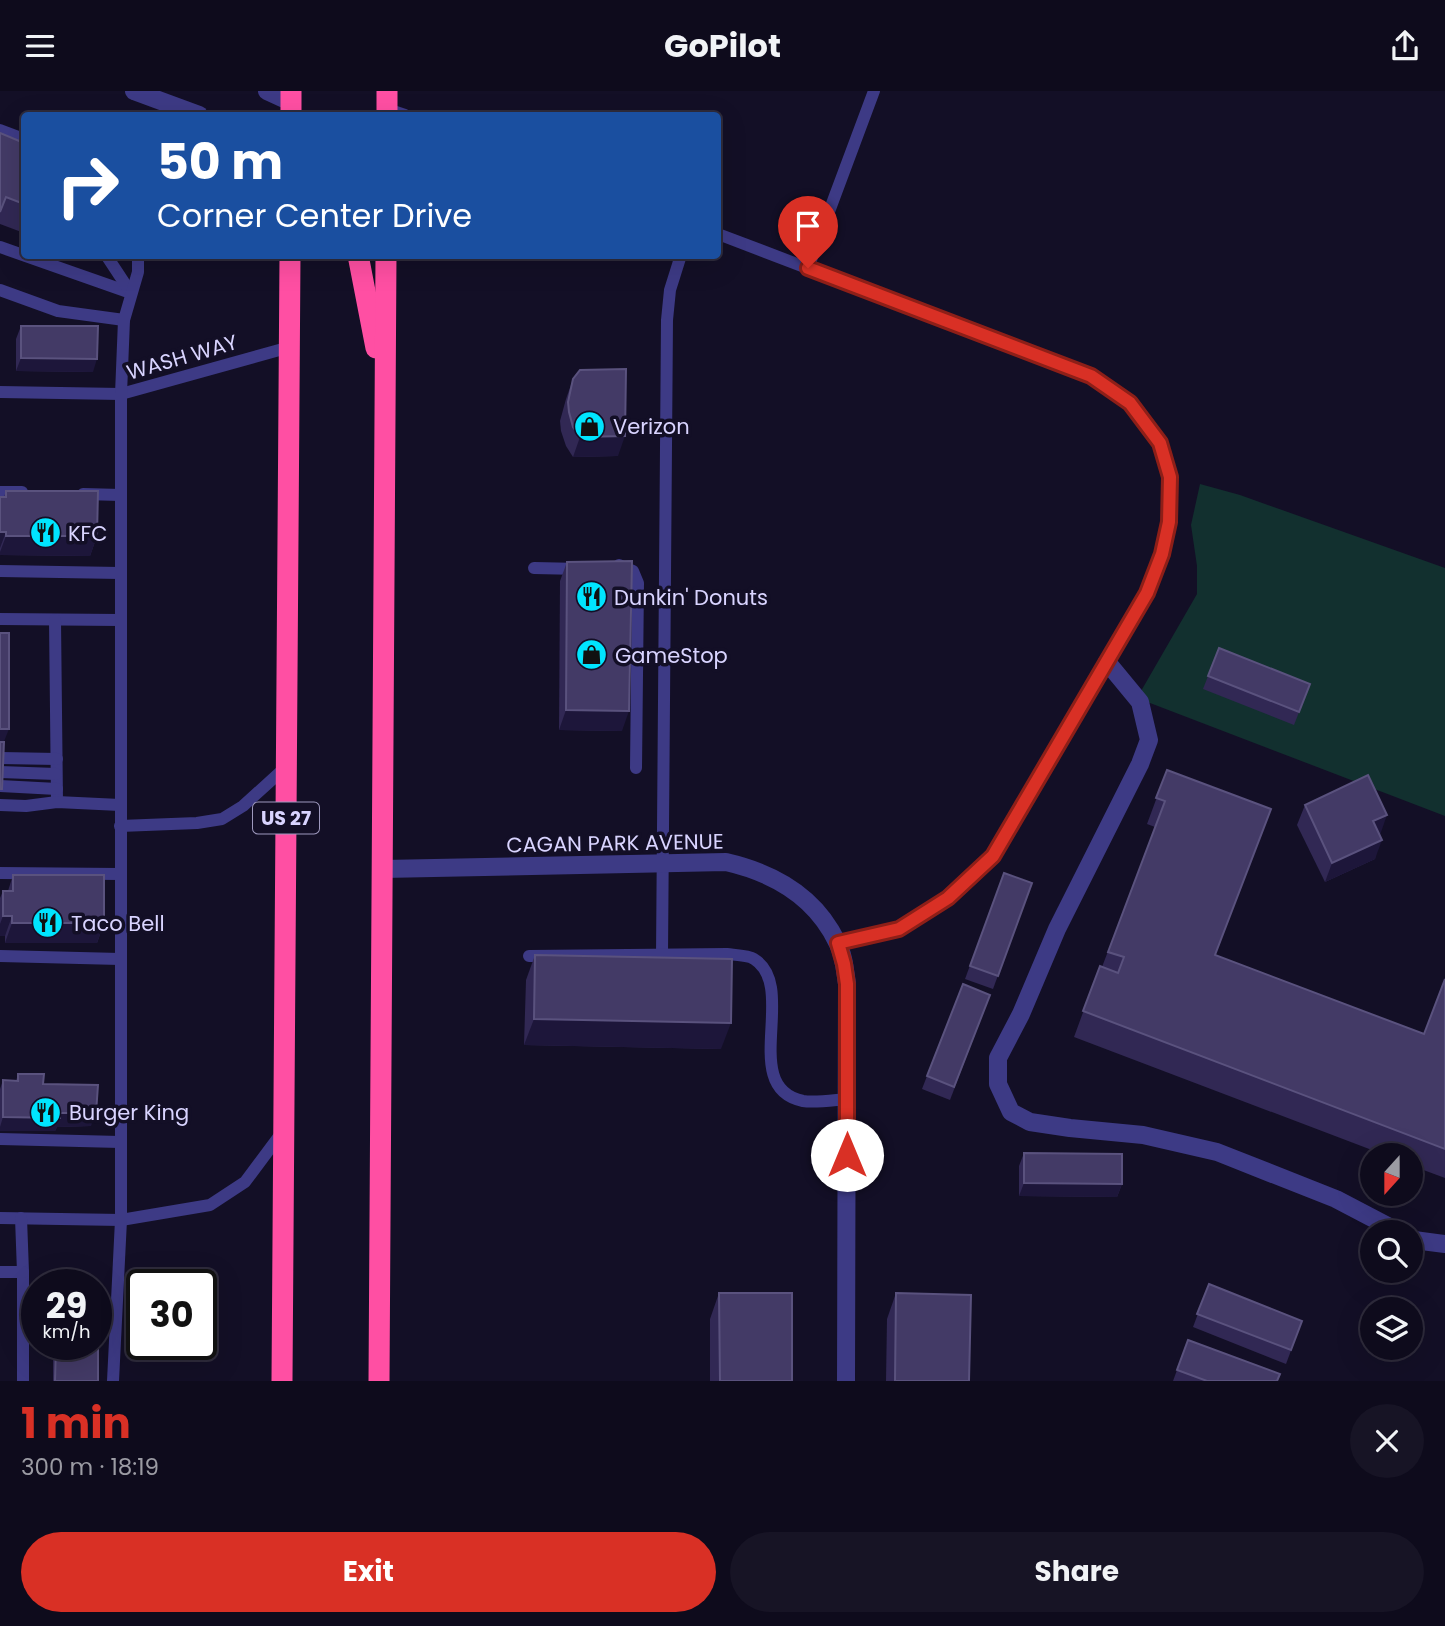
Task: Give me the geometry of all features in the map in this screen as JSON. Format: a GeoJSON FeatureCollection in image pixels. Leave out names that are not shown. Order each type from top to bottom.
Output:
{"type":"FeatureCollection","features":[{"type":"Feature","properties":{"kind":"highway"},"geometry":{"type":"LineString","coordinates":[[373,91],[392,108]]}},
{"type":"Feature","properties":{"kind":"highway","name":"US 27"},"geometry":{"type":"LineString","coordinates":[[282,1381],[290,259]]}},
{"type":"Feature","properties":{"kind":"highway"},"geometry":{"type":"LineString","coordinates":[[359,259],[385,391]]}},
{"type":"Feature","properties":{"kind":"highway"},"geometry":{"type":"LineString","coordinates":[[379,1381],[386,259]]}},
{"type":"Feature","properties":{"kind":"street"},"geometry":{"type":"LineString","coordinates":[[134,91],[191,112]]}},
{"type":"Feature","properties":{"kind":"street"},"geometry":{"type":"LineString","coordinates":[[267,91],[293,106]]}},
{"type":"Feature","properties":{"kind":"street"},"geometry":{"type":"LineString","coordinates":[[1107,662],[1140,702],[1149,740],[1140,764],[1057,929],[1021,1014],[998,1058],[998,1084],[1011,1112],[1030,1122],[1143,1135],[1217,1152],[1336,1199],[1376,1220]]}},
{"type":"Feature","properties":{"kind":"street","name":"CAGAN PARK AVENUE"},"geometry":{"type":"LineString","coordinates":[[383,869],[726,862],[770,876],[810,904],[838,943],[847,984],[846,1381]]}},
{"type":"Feature","properties":{"kind":"street"},"geometry":{"type":"LineString","coordinates":[[1423,1241],[1445,1244]]}},
{"type":"Feature","properties":{"kind":"lane"},"geometry":{"type":"LineString","coordinates":[[808,268],[874,91]]}},
{"type":"Feature","properties":{"kind":"lane"},"geometry":{"type":"LineString","coordinates":[[0,130],[21,138]]}},
{"type":"Feature","properties":{"kind":"lane"},"geometry":{"type":"LineString","coordinates":[[721,235],[1091,376],[1130,403],[1160,443],[1170,477],[1169,522],[1162,554],[1147,593],[993,856],[948,898],[899,929],[838,943]]}},
{"type":"Feature","properties":{"kind":"lane"},"geometry":{"type":"LineString","coordinates":[[0,247],[21,254]]}},
{"type":"Feature","properties":{"kind":"lane"},"geometry":{"type":"LineString","coordinates":[[34,259],[131,293]]}},
{"type":"Feature","properties":{"kind":"lane"},"geometry":{"type":"LineString","coordinates":[[108,259],[131,293]]}},
{"type":"Feature","properties":{"kind":"lane"},"geometry":{"type":"LineString","coordinates":[[113,1381],[121,1220],[121,394],[124,320],[138,272],[138,259]]}},
{"type":"Feature","properties":{"kind":"lane"},"geometry":{"type":"LineString","coordinates":[[662,955],[667,320],[670,290],[680,259]]}},
{"type":"Feature","properties":{"kind":"lane"},"geometry":{"type":"LineString","coordinates":[[0,290],[58,311],[124,320]]}},
{"type":"Feature","properties":{"kind":"lane","name":"WASH WAY"},"geometry":{"type":"LineString","coordinates":[[0,392],[121,394],[289,347]]}},
{"type":"Feature","properties":{"kind":"lane"},"geometry":{"type":"LineString","coordinates":[[0,492],[40,493]]}},
{"type":"Feature","properties":{"kind":"lane"},"geometry":{"type":"LineString","coordinates":[[67,493],[121,495]]}},
{"type":"Feature","properties":{"kind":"lane"},"geometry":{"type":"LineString","coordinates":[[534,568],[620,565],[633,571],[638,583],[635,768]]}},
{"type":"Feature","properties":{"kind":"lane"},"geometry":{"type":"LineString","coordinates":[[0,571],[120,573]]}},
{"type":"Feature","properties":{"kind":"lane"},"geometry":{"type":"LineString","coordinates":[[0,619],[120,620]]}},
{"type":"Feature","properties":{"kind":"lane"},"geometry":{"type":"LineString","coordinates":[[55,620],[57,795]]}},
{"type":"Feature","properties":{"kind":"lane"},"geometry":{"type":"LineString","coordinates":[[1,758],[57,759]]}},
{"type":"Feature","properties":{"kind":"lane"},"geometry":{"type":"LineString","coordinates":[[120,826],[197,823],[222,819],[243,806],[287,765]]}},
{"type":"Feature","properties":{"kind":"lane"},"geometry":{"type":"LineString","coordinates":[[0,772],[56,774]]}},
{"type":"Feature","properties":{"kind":"lane"},"geometry":{"type":"LineString","coordinates":[[0,786],[120,806]]}},
{"type":"Feature","properties":{"kind":"lane"},"geometry":{"type":"LineString","coordinates":[[0,805],[26,806],[57,795]]}},
{"type":"Feature","properties":{"kind":"lane"},"geometry":{"type":"LineString","coordinates":[[0,873],[120,874]]}},
{"type":"Feature","properties":{"kind":"lane"},"geometry":{"type":"LineString","coordinates":[[529,956],[727,954],[753,958],[768,973],[771,990],[772,1076],[780,1089],[803,1101],[847,1099]]}},
{"type":"Feature","properties":{"kind":"lane"},"geometry":{"type":"LineString","coordinates":[[0,956],[120,959]]}},
{"type":"Feature","properties":{"kind":"lane"},"geometry":{"type":"LineString","coordinates":[[0,1218],[121,1220],[209,1205],[245,1182],[283,1130]]}},
{"type":"Feature","properties":{"kind":"lane"},"geometry":{"type":"LineString","coordinates":[[0,1139],[120,1142]]}},
{"type":"Feature","properties":{"kind":"lane"},"geometry":{"type":"LineString","coordinates":[[21,1218],[23,1269]]}},
{"type":"Feature","properties":{"kind":"lane"},"geometry":{"type":"LineString","coordinates":[[0,1272],[21,1272]]}},
{"type":"Feature","properties":{"kind":"lane"},"geometry":{"type":"LineString","coordinates":[[23,1360],[23,1381]]}},
{"type":"Feature","properties":{"kind":"green space"},"geometry":{"type":"Polygon","coordinates":[[[1200,484],[1240,495],[1445,568],[1445,816],[1137,698],[1197,594],[1197,566],[1191,525],[1200,484]]]}},
{"type":"Feature","properties":{"kind":"building"},"geometry":{"type":"Polygon","coordinates":[[[0,133],[21,142],[21,203],[6,197],[0,212],[0,133]]]}},
{"type":"Feature","properties":{"kind":"building"},"geometry":{"type":"Polygon","coordinates":[[[21,326],[98,326],[97,359],[21,358],[21,326]]]}},
{"type":"Feature","properties":{"kind":"building","name":"Verizon"},"geometry":{"type":"Polygon","coordinates":[[[626,369],[625,436],[580,437],[573,427],[569,412],[568,402],[573,379],[580,370],[626,369]]]}},
{"type":"Feature","properties":{"kind":"building"},"geometry":{"type":"Polygon","coordinates":[[[6,491],[98,491],[97,536],[6,536],[6,532],[0,532],[0,497],[6,497],[6,491]]]}},
{"type":"Feature","properties":{"kind":"building"},"geometry":{"type":"Polygon","coordinates":[[[632,561],[629,711],[566,710],[567,562],[632,561]]]}},
{"type":"Feature","properties":{"kind":"building"},"geometry":{"type":"Polygon","coordinates":[[[0,633],[9,633],[9,729],[0,729],[0,633]]]}},
{"type":"Feature","properties":{"kind":"building"},"geometry":{"type":"Polygon","coordinates":[[[1219,648],[1310,684],[1299,712],[1208,676],[1219,648]]]}},
{"type":"Feature","properties":{"kind":"building"},"geometry":{"type":"Polygon","coordinates":[[[0,742],[4,742],[2,789],[0,789],[0,742]]]}},
{"type":"Feature","properties":{"kind":"building"},"geometry":{"type":"Polygon","coordinates":[[[1167,770],[1271,809],[1215,955],[1424,1034],[1445,979],[1445,1149],[1083,1011],[1100,966],[1118,973],[1124,957],[1108,952],[1165,801],[1156,798],[1167,770]]]}},
{"type":"Feature","properties":{"kind":"building"},"geometry":{"type":"Polygon","coordinates":[[[1368,775],[1387,815],[1373,821],[1382,840],[1332,863],[1305,805],[1368,775]]]}},
{"type":"Feature","properties":{"kind":"building"},"geometry":{"type":"Polygon","coordinates":[[[1004,873],[1032,883],[998,976],[970,966],[1004,873]]]}},
{"type":"Feature","properties":{"kind":"building"},"geometry":{"type":"Polygon","coordinates":[[[13,875],[104,875],[104,923],[12,923],[12,916],[3,916],[3,891],[13,891],[13,875]]]}},
{"type":"Feature","properties":{"kind":"building"},"geometry":{"type":"Polygon","coordinates":[[[535,955],[732,959],[731,1023],[534,1019],[535,955]]]}},
{"type":"Feature","properties":{"kind":"building"},"geometry":{"type":"Polygon","coordinates":[[[963,984],[990,995],[954,1087],[927,1076],[963,984]]]}},
{"type":"Feature","properties":{"kind":"building"},"geometry":{"type":"Polygon","coordinates":[[[18,1074],[44,1074],[43,1084],[98,1085],[96,1113],[60,1113],[60,1118],[3,1117],[3,1080],[18,1081],[18,1074]]]}},
{"type":"Feature","properties":{"kind":"building"},"geometry":{"type":"Polygon","coordinates":[[[1024,1153],[1122,1154],[1122,1184],[1024,1183],[1024,1153]]]}},
{"type":"Feature","properties":{"kind":"building"},"geometry":{"type":"Polygon","coordinates":[[[1209,1284],[1302,1321],[1291,1350],[1197,1314],[1209,1284]]]}},
{"type":"Feature","properties":{"kind":"building"},"geometry":{"type":"Polygon","coordinates":[[[719,1293],[792,1293],[792,1381],[720,1381],[719,1293]]]}},
{"type":"Feature","properties":{"kind":"building"},"geometry":{"type":"Polygon","coordinates":[[[896,1293],[971,1295],[969,1381],[895,1381],[896,1293]]]}},
{"type":"Feature","properties":{"kind":"building"},"geometry":{"type":"Polygon","coordinates":[[[1188,1340],[1280,1374],[1277,1381],[1207,1381],[1177,1370],[1188,1340]]]}},
{"type":"Feature","properties":{"kind":"building"},"geometry":{"type":"Polygon","coordinates":[[[56,1360],[98,1360],[98,1381],[55,1381],[56,1360]]]}},
{"type":"Feature","properties":{"kind":"place","name":"Verizon"},"geometry":{"type":"Point","coordinates":[590,426]}},
{"type":"Feature","properties":{"kind":"place","name":"KFC"},"geometry":{"type":"Point","coordinates":[45,533]}},
{"type":"Feature","properties":{"kind":"place","name":"Dunkin' Donuts"},"geometry":{"type":"Point","coordinates":[591,597]}},
{"type":"Feature","properties":{"kind":"place","name":"GameStop"},"geometry":{"type":"Point","coordinates":[592,655]}},
{"type":"Feature","properties":{"kind":"place","name":"Taco Bell"},"geometry":{"type":"Point","coordinates":[48,923]}},
{"type":"Feature","properties":{"kind":"place","name":"Burger King"},"geometry":{"type":"Point","coordinates":[46,1112]}},
{"type":"Feature","properties":{"kind":"route"},"geometry":{"type":"LineString","coordinates":[[808,268],[1091,376],[1130,403],[1160,443],[1170,477],[1169,522],[1162,554],[1147,593],[993,856],[948,898],[899,929],[838,943],[847,984],[847,1155]]}}]}
